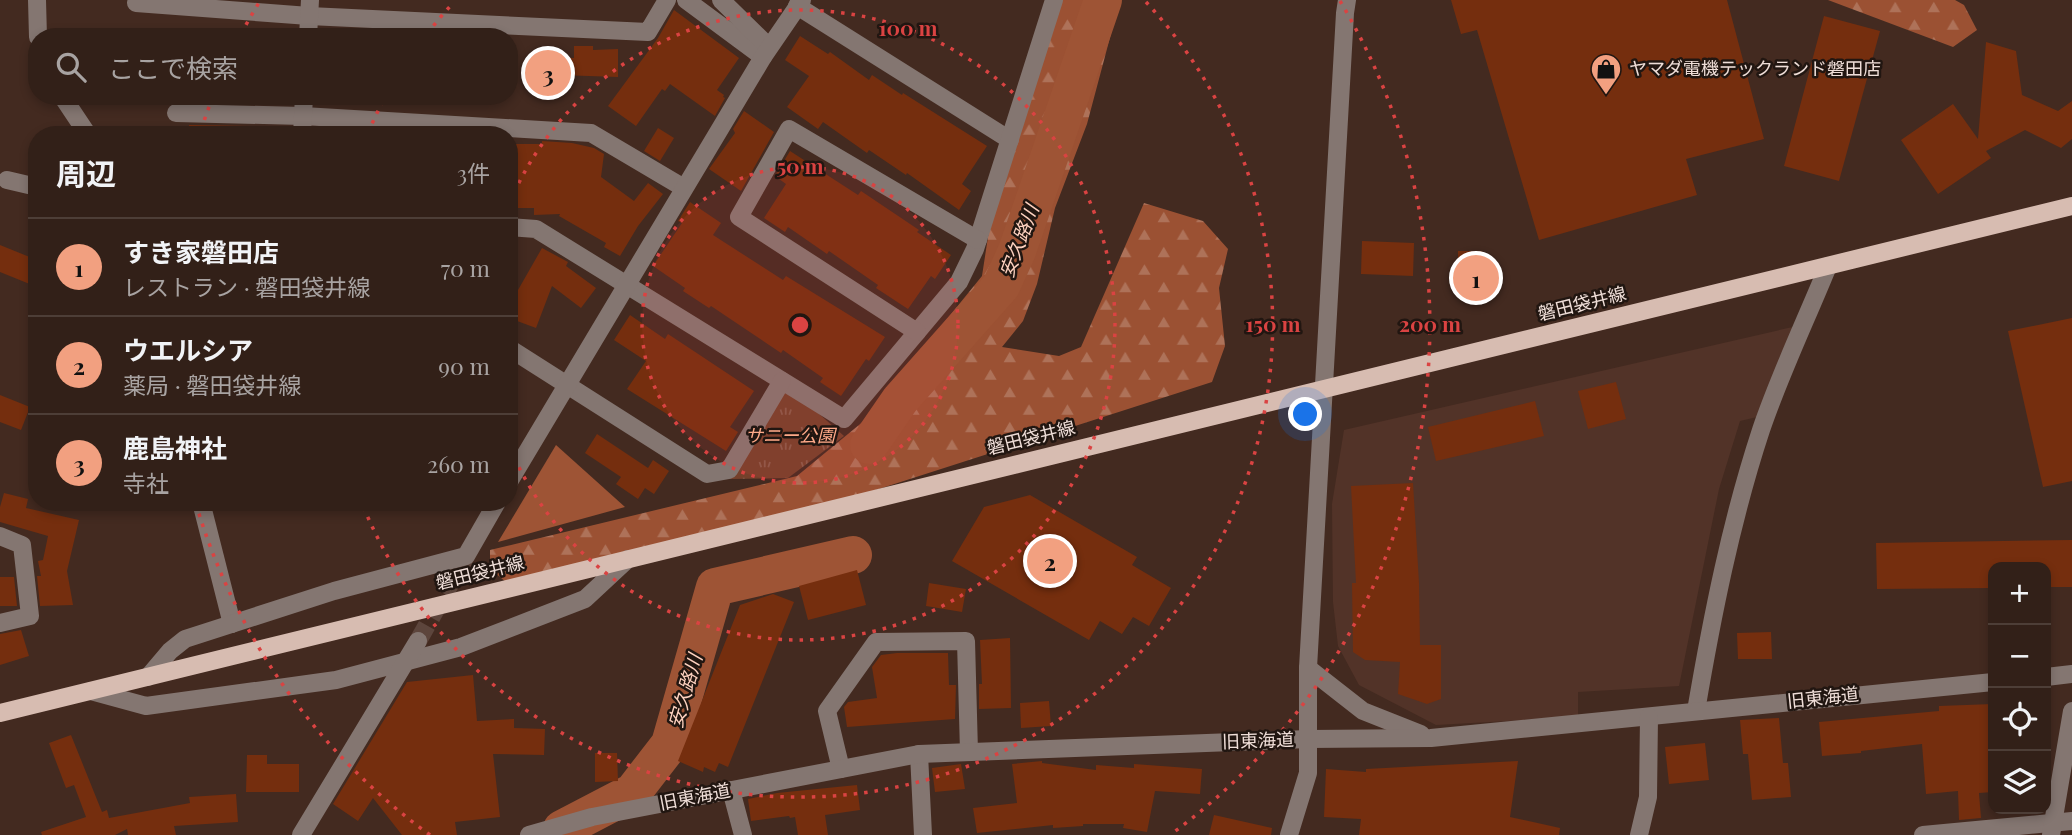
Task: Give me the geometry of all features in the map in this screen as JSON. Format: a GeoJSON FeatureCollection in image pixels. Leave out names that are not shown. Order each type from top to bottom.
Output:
{"type":"FeatureCollection","features":[{"type":"Feature","properties":{"kind":"main road","name":"磐田袋井線"},"geometry":{"type":"LineString","coordinates":[[0,713],[2072,206]]}},
{"type":"Feature","properties":{"kind":"street"},"geometry":{"type":"LineString","coordinates":[[37,0],[38,28]]}},
{"type":"Feature","properties":{"kind":"street"},"geometry":{"type":"LineString","coordinates":[[136,3],[309,8],[648,32],[667,0]]}},
{"type":"Feature","properties":{"kind":"street"},"geometry":{"type":"LineString","coordinates":[[686,0],[766,52]]}},
{"type":"Feature","properties":{"kind":"street"},"geometry":{"type":"LineString","coordinates":[[720,0],[766,52]]}},
{"type":"Feature","properties":{"kind":"street"},"geometry":{"type":"LineString","coordinates":[[518,228],[536,229],[844,419],[959,282],[978,240],[1054,0]]}},
{"type":"Feature","properties":{"kind":"street"},"geometry":{"type":"LineString","coordinates":[[1289,835],[1308,773],[1308,668],[1322,388],[1347,0]]}},
{"type":"Feature","properties":{"kind":"street"},"geometry":{"type":"LineString","coordinates":[[518,467],[766,52],[799,3],[1010,140]]}},
{"type":"Feature","properties":{"kind":"street"},"geometry":{"type":"LineString","coordinates":[[308,28],[309,8]]}},
{"type":"Feature","properties":{"kind":"street"},"geometry":{"type":"LineString","coordinates":[[68,105],[82,126]]}},
{"type":"Feature","properties":{"kind":"street"},"geometry":{"type":"LineString","coordinates":[[302,126],[304,105]]}},
{"type":"Feature","properties":{"kind":"street"},"geometry":{"type":"LineString","coordinates":[[176,113],[303,116],[473,126]]}},
{"type":"Feature","properties":{"kind":"street"},"geometry":{"type":"LineString","coordinates":[[518,129],[592,133],[684,188]]}},
{"type":"Feature","properties":{"kind":"street"},"geometry":{"type":"LineString","coordinates":[[917,332],[739,217],[789,129],[978,240]]}},
{"type":"Feature","properties":{"kind":"street"},"geometry":{"type":"LineString","coordinates":[[7,180],[28,185]]}},
{"type":"Feature","properties":{"kind":"street"},"geometry":{"type":"LineString","coordinates":[[1696,711],[1708,640],[1736,516],[1762,429],[1828,265]]}},
{"type":"Feature","properties":{"kind":"street"},"geometry":{"type":"LineString","coordinates":[[518,353],[707,474],[729,470],[782,381]]}},
{"type":"Feature","properties":{"kind":"street"},"geometry":{"type":"LineString","coordinates":[[203,511],[232,624]]}},
{"type":"Feature","properties":{"kind":"street"},"geometry":{"type":"LineString","coordinates":[[148,677],[170,650],[185,639],[334,591],[466,555],[493,511]]}},
{"type":"Feature","properties":{"kind":"street"},"geometry":{"type":"LineString","coordinates":[[0,536],[22,545],[30,616],[0,623]]}},
{"type":"Feature","properties":{"kind":"street"},"geometry":{"type":"LineString","coordinates":[[91,691],[146,706],[335,680],[461,648],[585,599],[628,559]]}},
{"type":"Feature","properties":{"kind":"street"},"geometry":{"type":"LineString","coordinates":[[301,835],[418,641]]}},
{"type":"Feature","properties":{"kind":"street"},"geometry":{"type":"LineString","coordinates":[[841,769],[827,711],[876,642],[966,641],[969,752]]}},
{"type":"Feature","properties":{"kind":"street"},"geometry":{"type":"LineString","coordinates":[[1308,668],[1363,711],[1431,738]]}},
{"type":"Feature","properties":{"kind":"street"},"geometry":{"type":"LineString","coordinates":[[2051,676],[2072,674]]}},
{"type":"Feature","properties":{"kind":"street","name":"旧東海道"},"geometry":{"type":"LineString","coordinates":[[529,835],[592,817],[919,754],[1308,738],[1431,738],[1988,682]]}},
{"type":"Feature","properties":{"kind":"street"},"geometry":{"type":"LineString","coordinates":[[2051,829],[2072,711]]}},
{"type":"Feature","properties":{"kind":"street"},"geometry":{"type":"LineString","coordinates":[[1639,835],[1648,797],[1649,717]]}},
{"type":"Feature","properties":{"kind":"street"},"geometry":{"type":"LineString","coordinates":[[919,754],[923,835]]}},
{"type":"Feature","properties":{"kind":"street"},"geometry":{"type":"LineString","coordinates":[[731,790],[743,835]]}},
{"type":"Feature","properties":{"kind":"street"},"geometry":{"type":"LineString","coordinates":[[1923,835],[2051,829],[2072,821]]}},
{"type":"Feature","properties":{"kind":"shaded area"},"geometry":{"type":"Polygon","coordinates":[[[1797,326],[1757,417],[1740,421],[1719,489],[1679,686],[1578,692],[1578,717],[1436,725],[1359,685],[1338,646],[1333,602],[1332,504],[1344,430],[1797,326]]]}},
{"type":"Feature","properties":{"kind":"shaded area"},"geometry":{"type":"Polygon","coordinates":[[[556,445],[625,507],[498,542],[556,445]]]}},
{"type":"Feature","properties":{"kind":"green space"},"geometry":{"type":"Polygon","coordinates":[[[1054,0],[1120,0],[1087,124],[1055,208],[1037,284],[1023,321],[1002,347],[1059,356],[1081,347],[1144,203],[1203,221],[1228,249],[1219,288],[1225,346],[1212,382],[773,523],[512,587],[490,569],[490,550],[797,476],[865,420],[982,276],[996,185],[1054,0]]]}},
{"type":"Feature","properties":{"kind":"green space"},"geometry":{"type":"Polygon","coordinates":[[[1828,0],[1955,0],[1964,5],[1977,30],[1953,47],[1828,0]]]}},
{"type":"Feature","properties":{"kind":"green space","name":"サニー公園"},"geometry":{"type":"Polygon","coordinates":[[[782,381],[844,436],[788,478],[730,479],[782,381]]]}},
{"type":"Feature","properties":{"kind":"building"},"geometry":{"type":"Polygon","coordinates":[[[1451,0],[1727,0],[1764,139],[1686,159],[1697,195],[1539,240],[1477,30],[1461,34],[1451,0]]]}},
{"type":"Feature","properties":{"kind":"building"},"geometry":{"type":"Polygon","coordinates":[[[674,10],[739,58],[717,90],[725,98],[715,116],[670,84],[665,91],[662,89],[636,126],[608,106],[658,38],[674,10]]]}},
{"type":"Feature","properties":{"kind":"building"},"geometry":{"type":"Polygon","coordinates":[[[1824,16],[1880,31],[1839,181],[1784,166],[1824,16]]]}},
{"type":"Feature","properties":{"kind":"building"},"geometry":{"type":"Polygon","coordinates":[[[800,36],[828,54],[830,52],[869,80],[872,75],[902,95],[903,93],[987,146],[962,184],[971,191],[959,210],[907,173],[906,175],[869,150],[867,153],[823,122],[818,129],[787,107],[809,76],[785,60],[800,36]]]}},
{"type":"Feature","properties":{"kind":"building"},"geometry":{"type":"Polygon","coordinates":[[[1986,42],[2016,51],[2022,95],[2058,111],[2072,101],[2072,139],[2061,148],[2025,130],[1986,151],[1991,158],[1938,194],[1901,140],[1953,104],[1978,139],[1986,42]]]}},
{"type":"Feature","properties":{"kind":"building"},"geometry":{"type":"Polygon","coordinates":[[[574,46],[593,46],[593,50],[618,49],[618,77],[559,75],[558,89],[536,88],[538,56],[574,58],[574,46]]]}},
{"type":"Feature","properties":{"kind":"building"},"geometry":{"type":"Polygon","coordinates":[[[744,111],[774,132],[741,191],[709,169],[735,133],[733,129],[744,111]]]}},
{"type":"Feature","properties":{"kind":"building"},"geometry":{"type":"Polygon","coordinates":[[[658,128],[674,138],[660,161],[644,151],[658,128]]]}},
{"type":"Feature","properties":{"kind":"building"},"geometry":{"type":"Polygon","coordinates":[[[542,141],[572,143],[594,148],[604,154],[601,177],[634,201],[648,183],[663,194],[638,226],[620,256],[604,247],[606,243],[559,216],[560,214],[534,215],[534,208],[518,208],[518,144],[542,144],[542,141]]]}},
{"type":"Feature","properties":{"kind":"building"},"geometry":{"type":"Polygon","coordinates":[[[790,151],[858,195],[861,191],[951,255],[935,279],[931,276],[908,309],[829,251],[827,254],[788,227],[785,232],[764,218],[786,184],[775,176],[790,151]]]}},
{"type":"Feature","properties":{"kind":"building"},"geometry":{"type":"Polygon","coordinates":[[[690,202],[721,223],[713,235],[783,280],[786,276],[885,337],[841,396],[820,382],[823,378],[783,350],[781,353],[711,306],[709,308],[653,266],[682,223],[678,221],[690,202]]]}},
{"type":"Feature","properties":{"kind":"building"},"geometry":{"type":"Polygon","coordinates":[[[1362,241],[1414,243],[1413,276],[1361,274],[1362,241]]]}},
{"type":"Feature","properties":{"kind":"building"},"geometry":{"type":"Polygon","coordinates":[[[0,245],[28,256],[28,283],[0,272],[0,245]]]}},
{"type":"Feature","properties":{"kind":"building"},"geometry":{"type":"Polygon","coordinates":[[[542,248],[568,262],[566,266],[596,288],[581,308],[552,286],[536,328],[518,321],[518,290],[542,248]]]}},
{"type":"Feature","properties":{"kind":"building"},"geometry":{"type":"Polygon","coordinates":[[[1458,251],[1482,251],[1482,298],[1458,298],[1458,251]]]}},
{"type":"Feature","properties":{"kind":"building"},"geometry":{"type":"Polygon","coordinates":[[[630,315],[665,339],[668,334],[754,391],[730,427],[738,432],[726,451],[627,389],[646,361],[614,340],[630,315]]]}},
{"type":"Feature","properties":{"kind":"building"},"geometry":{"type":"Polygon","coordinates":[[[2072,318],[2072,481],[2043,487],[2008,331],[2072,318]]]}},
{"type":"Feature","properties":{"kind":"building"},"geometry":{"type":"Polygon","coordinates":[[[1616,382],[1626,419],[1588,429],[1578,391],[1616,382]]]}},
{"type":"Feature","properties":{"kind":"building"},"geometry":{"type":"Polygon","coordinates":[[[0,395],[28,406],[21,430],[0,422],[0,395]]]}},
{"type":"Feature","properties":{"kind":"building"},"geometry":{"type":"Polygon","coordinates":[[[1535,401],[1544,436],[1436,461],[1428,427],[1535,401]]]}},
{"type":"Feature","properties":{"kind":"building"},"geometry":{"type":"Polygon","coordinates":[[[597,434],[648,468],[653,460],[669,471],[654,494],[645,488],[638,499],[616,484],[621,477],[585,453],[597,434]]]}},
{"type":"Feature","properties":{"kind":"building"},"geometry":{"type":"Polygon","coordinates":[[[1413,483],[1420,645],[1441,645],[1441,699],[1427,704],[1398,694],[1400,662],[1365,660],[1353,652],[1352,583],[1356,583],[1351,486],[1413,483]]]}},
{"type":"Feature","properties":{"kind":"building"},"geometry":{"type":"Polygon","coordinates":[[[4,493],[28,499],[28,511],[79,520],[67,571],[73,605],[40,606],[37,576],[41,576],[38,561],[43,560],[48,536],[0,522],[4,493]]]}},
{"type":"Feature","properties":{"kind":"building"},"geometry":{"type":"Polygon","coordinates":[[[1030,495],[1137,557],[1132,565],[1171,588],[1149,626],[1133,617],[1122,634],[1100,621],[1089,640],[952,561],[984,507],[1030,495]]]}},
{"type":"Feature","properties":{"kind":"building"},"geometry":{"type":"Polygon","coordinates":[[[2072,540],[2072,587],[2051,587],[2051,562],[1988,562],[1988,588],[1877,589],[1876,543],[2072,540]]]}},
{"type":"Feature","properties":{"kind":"building"},"geometry":{"type":"Polygon","coordinates":[[[857,570],[866,605],[808,620],[799,586],[857,570]]]}},
{"type":"Feature","properties":{"kind":"building"},"geometry":{"type":"Polygon","coordinates":[[[0,577],[14,577],[17,606],[0,606],[0,577]]]}},
{"type":"Feature","properties":{"kind":"building"},"geometry":{"type":"Polygon","coordinates":[[[929,583],[966,589],[962,612],[926,606],[929,583]]]}},
{"type":"Feature","properties":{"kind":"building"},"geometry":{"type":"Polygon","coordinates":[[[773,594],[794,602],[728,767],[719,763],[715,772],[704,767],[703,772],[678,761],[740,605],[773,594]]]}},
{"type":"Feature","properties":{"kind":"building"},"geometry":{"type":"Polygon","coordinates":[[[21,630],[29,656],[0,665],[0,634],[21,630]]]}},
{"type":"Feature","properties":{"kind":"building"},"geometry":{"type":"Polygon","coordinates":[[[1771,632],[1772,659],[1738,659],[1737,633],[1771,632]]]}},
{"type":"Feature","properties":{"kind":"building"},"geometry":{"type":"Polygon","coordinates":[[[1010,638],[1011,708],[979,709],[979,684],[982,684],[980,640],[1010,638]]]}},
{"type":"Feature","properties":{"kind":"building"},"geometry":{"type":"Polygon","coordinates":[[[948,653],[949,685],[956,685],[955,719],[847,727],[844,707],[848,702],[877,698],[872,667],[881,655],[948,653]]]}},
{"type":"Feature","properties":{"kind":"building"},"geometry":{"type":"Polygon","coordinates":[[[473,675],[477,721],[514,719],[514,728],[545,729],[544,755],[493,754],[500,817],[455,822],[457,835],[402,835],[373,798],[358,821],[333,804],[407,682],[473,675]]]}},
{"type":"Feature","properties":{"kind":"building"},"geometry":{"type":"Polygon","coordinates":[[[1049,701],[1051,726],[1021,728],[1020,703],[1049,701]]]}},
{"type":"Feature","properties":{"kind":"building"},"geometry":{"type":"Polygon","coordinates":[[[1988,704],[1988,792],[1979,793],[1981,818],[1959,820],[1958,791],[1926,794],[1922,744],[1822,756],[1819,722],[1939,711],[1939,706],[1988,704]]]}},
{"type":"Feature","properties":{"kind":"building"},"geometry":{"type":"Polygon","coordinates":[[[1779,718],[1783,763],[1788,763],[1791,797],[1752,800],[1748,754],[1743,754],[1740,720],[1779,718]]]}},
{"type":"Feature","properties":{"kind":"building"},"geometry":{"type":"Polygon","coordinates":[[[71,735],[102,812],[107,810],[109,818],[190,803],[189,797],[236,794],[238,822],[174,826],[176,835],[128,835],[127,829],[115,835],[42,835],[41,832],[86,817],[74,785],[66,788],[49,743],[71,735]]]}},
{"type":"Feature","properties":{"kind":"building"},"geometry":{"type":"Polygon","coordinates":[[[1705,743],[1709,780],[1669,784],[1665,747],[1705,743]]]}},
{"type":"Feature","properties":{"kind":"building"},"geometry":{"type":"Polygon","coordinates":[[[595,753],[617,753],[618,781],[595,782],[595,753]]]}},
{"type":"Feature","properties":{"kind":"building"},"geometry":{"type":"Polygon","coordinates":[[[247,755],[267,755],[267,764],[299,764],[299,792],[246,792],[247,755]]]}},
{"type":"Feature","properties":{"kind":"building"},"geometry":{"type":"Polygon","coordinates":[[[1042,761],[1096,770],[1096,765],[1134,768],[1134,764],[1202,769],[1200,794],[1155,791],[1147,832],[1123,828],[1124,824],[1083,824],[977,833],[973,808],[1017,803],[1012,764],[1042,761]]]}},
{"type":"Feature","properties":{"kind":"building"},"geometry":{"type":"Polygon","coordinates":[[[1518,761],[1510,817],[1560,828],[1559,835],[1359,835],[1361,819],[1324,817],[1326,769],[1366,772],[1366,769],[1518,761]]]}},
{"type":"Feature","properties":{"kind":"building"},"geometry":{"type":"Polygon","coordinates":[[[961,764],[965,789],[935,792],[932,768],[961,764]]]}},
{"type":"Feature","properties":{"kind":"building"},"geometry":{"type":"Polygon","coordinates":[[[857,785],[860,810],[825,815],[828,835],[798,835],[795,817],[751,821],[748,799],[777,793],[857,785]]]}},
{"type":"Feature","properties":{"kind":"building"},"geometry":{"type":"Polygon","coordinates":[[[1214,815],[1272,828],[1271,835],[1209,835],[1214,815]]]}},
{"type":"Feature","properties":{"kind":"waterway","name":"安久路川"},"geometry":{"type":"LineString","coordinates":[[869,445],[900,400],[1001,286],[1017,251],[1103,0]]}},
{"type":"Feature","properties":{"kind":"waterway","name":"安久路川"},"geometry":{"type":"LineString","coordinates":[[562,829],[633,792],[670,744],[715,587],[853,555]]}},
{"type":"Feature","properties":{"kind":"tunnel"},"geometry":{"type":"LineString","coordinates":[[418,641],[466,556]]}},
{"type":"Feature","properties":{"kind":"place","name":"鹿島神社"},"geometry":{"type":"Point","coordinates":[548,73]}},
{"type":"Feature","properties":{"kind":"place","name":"ヤマダ電機テックランド磐田店"},"geometry":{"type":"Point","coordinates":[1606,96]}},
{"type":"Feature","properties":{"kind":"place","name":"すき家磐田店"},"geometry":{"type":"Point","coordinates":[1476,278]}},
{"type":"Feature","properties":{"kind":"place","name":"ウエルシア"},"geometry":{"type":"Point","coordinates":[1050,561]}}]}
